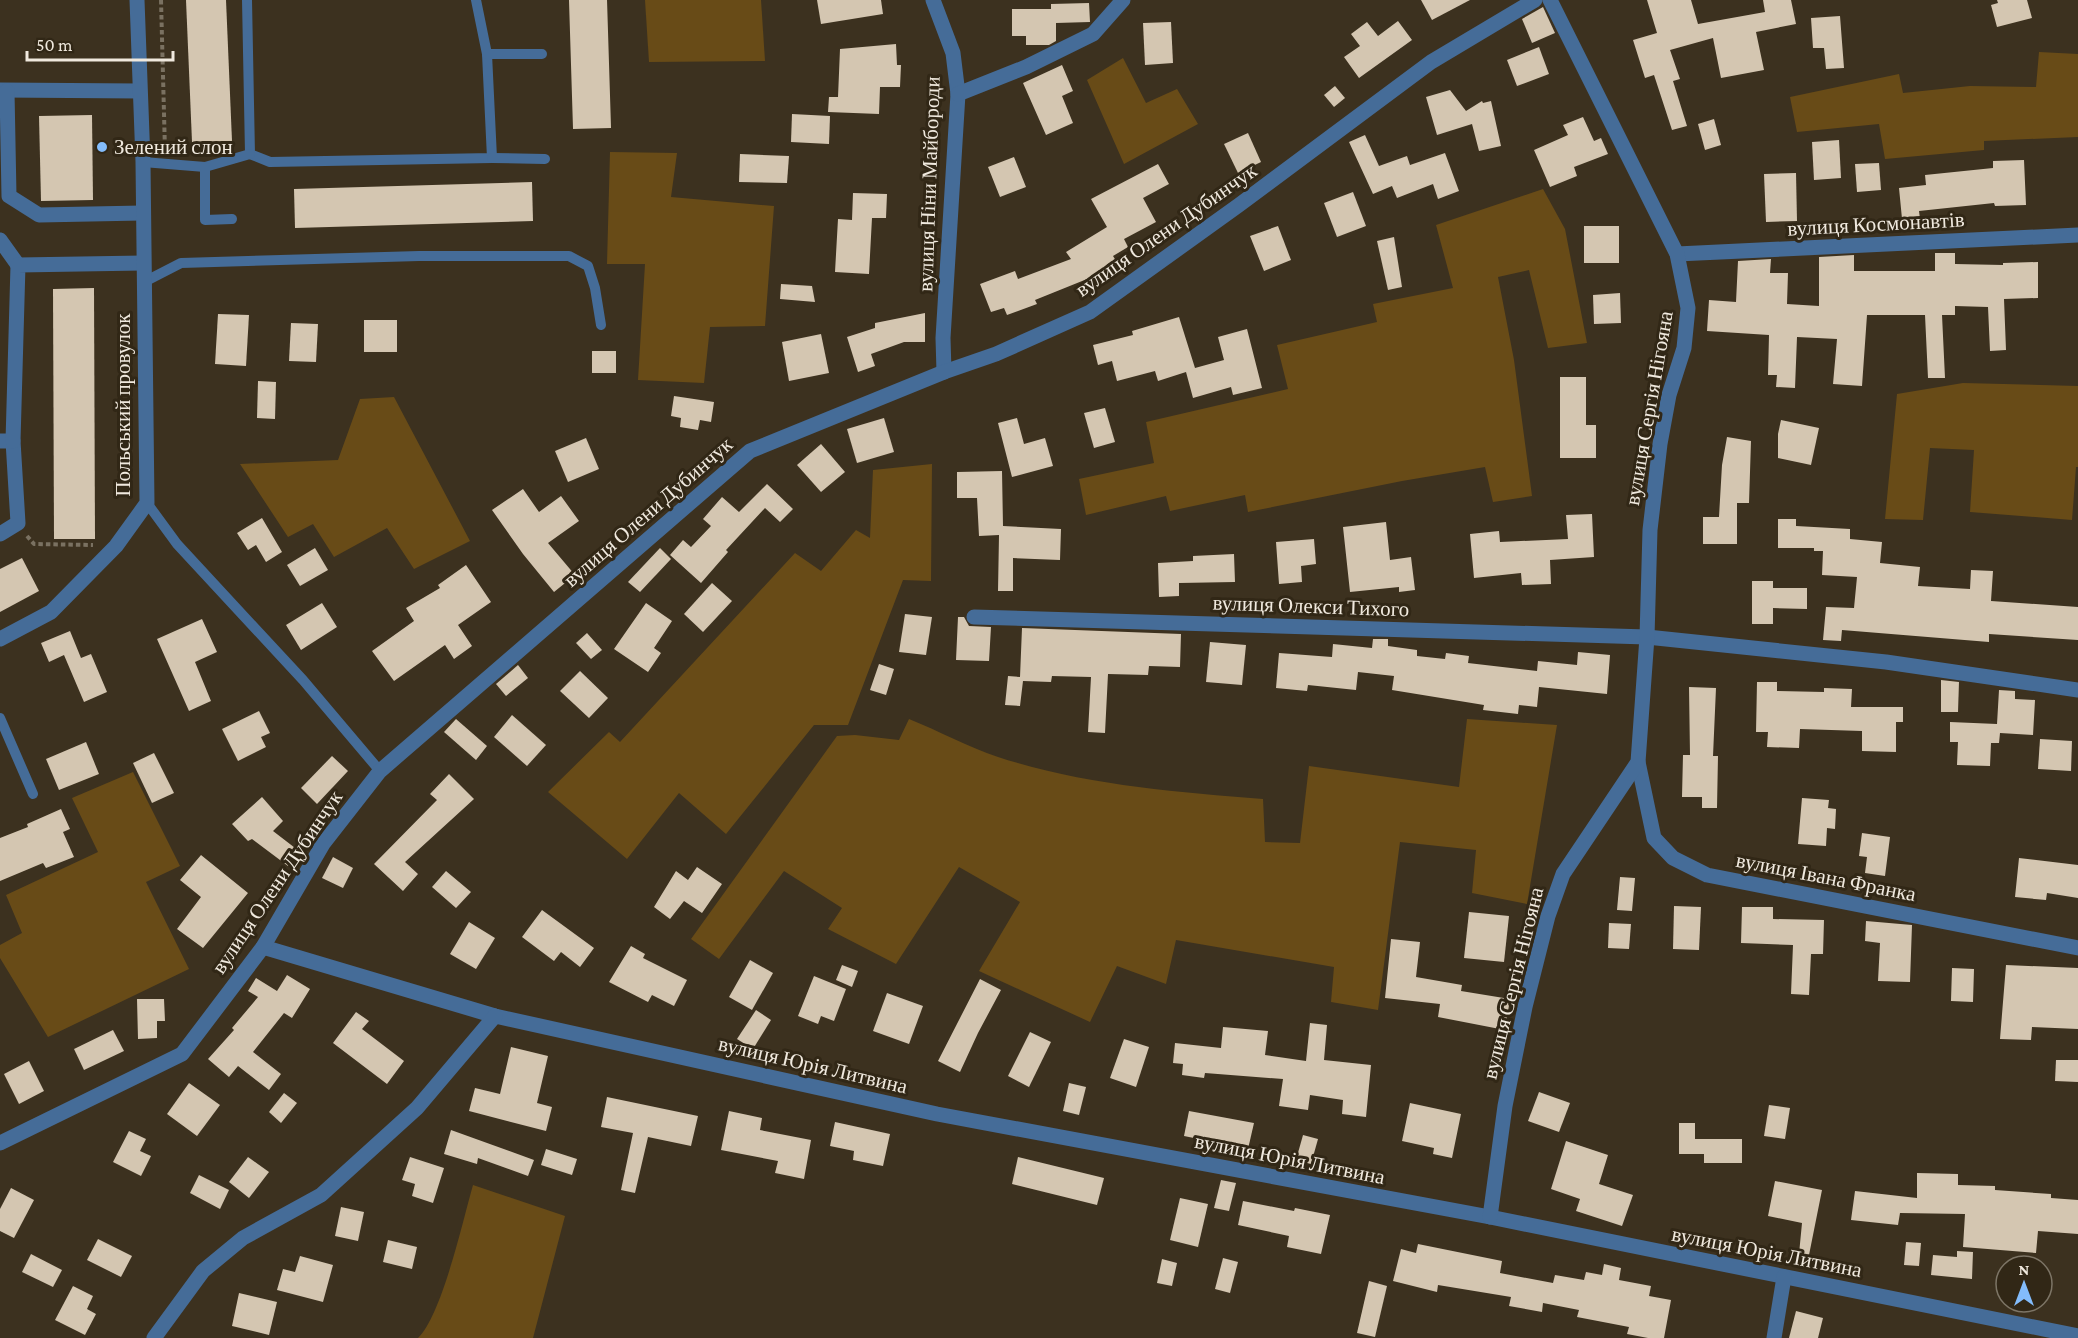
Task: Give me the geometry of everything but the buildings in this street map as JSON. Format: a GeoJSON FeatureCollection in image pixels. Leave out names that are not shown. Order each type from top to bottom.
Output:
{"type":"FeatureCollection","features":[{"type":"Feature","properties":{"kind":"street","name":"Польський провулок"},"geometry":{"type":"LineString","coordinates":[[0,639],[51,612],[116,546],[147,503],[137,0]]}},
{"type":"Feature","properties":{"kind":"street","name":"вулиця Ніни Майбороди"},"geometry":{"type":"LineString","coordinates":[[933,0],[953,54],[958,94],[943,338],[944,372]]}},
{"type":"Feature","properties":{"kind":"street"},"geometry":{"type":"LineString","coordinates":[[958,94],[1026,67],[1093,34],[1123,0]]}},
{"type":"Feature","properties":{"kind":"street","name":"вулиця Олени Дубинчук"},"geometry":{"type":"LineString","coordinates":[[0,1143],[182,1054],[263,947],[323,844],[380,771],[750,451],[944,372],[996,354],[1090,312],[1239,205],[1431,62],[1535,0]]}},
{"type":"Feature","properties":{"kind":"street","name":"вулиця Сергія Нігояна"},"geometry":{"type":"LineString","coordinates":[[1490,1217],[1504,1106],[1525,1007],[1548,916],[1563,874],[1638,762],[1647,637],[1650,530],[1668,395],[1684,348],[1688,308],[1677,254],[1550,0]]}},
{"type":"Feature","properties":{"kind":"street"},"geometry":{"type":"LineString","coordinates":[[140,91],[4,90],[9,196],[39,215],[142,213]]}},
{"type":"Feature","properties":{"kind":"street","name":"вулиця Космонавтів"},"geometry":{"type":"LineString","coordinates":[[1677,254],[2078,236]]}},
{"type":"Feature","properties":{"kind":"street"},"geometry":{"type":"LineString","coordinates":[[0,240],[18,265],[7,441],[18,523],[0,534]]}},
{"type":"Feature","properties":{"kind":"street"},"geometry":{"type":"LineString","coordinates":[[18,265],[143,263]]}},
{"type":"Feature","properties":{"kind":"street","name":"вулиця Олекси Тихого"},"geometry":{"type":"LineString","coordinates":[[974,617],[1647,637]]}},
{"type":"Feature","properties":{"kind":"street"},"geometry":{"type":"LineString","coordinates":[[1647,637],[1886,662],[2078,690]]}},
{"type":"Feature","properties":{"kind":"street","name":"вулиця Івана Франка"},"geometry":{"type":"LineString","coordinates":[[1638,762],[1654,838],[1673,858],[1707,875],[2078,948]]}},
{"type":"Feature","properties":{"kind":"street","name":"вулиця Юрія Литвина"},"geometry":{"type":"LineString","coordinates":[[263,947],[495,1016],[937,1114],[1490,1217],[2078,1336]]}},
{"type":"Feature","properties":{"kind":"street"},"geometry":{"type":"LineString","coordinates":[[154,1338],[203,1271],[243,1238],[321,1195],[417,1108],[495,1016]]}},
{"type":"Feature","properties":{"kind":"street"},"geometry":{"type":"LineString","coordinates":[[1774,1338],[1784,1277]]}},
{"type":"Feature","properties":{"kind":"lane"},"geometry":{"type":"LineString","coordinates":[[247,0],[250,154]]}},
{"type":"Feature","properties":{"kind":"lane"},"geometry":{"type":"LineString","coordinates":[[476,0],[487,54],[492,158]]}},
{"type":"Feature","properties":{"kind":"lane"},"geometry":{"type":"LineString","coordinates":[[487,54],[542,54]]}},
{"type":"Feature","properties":{"kind":"lane"},"geometry":{"type":"LineString","coordinates":[[142,169],[165,164],[205,167],[250,154],[270,162],[545,159]]}},
{"type":"Feature","properties":{"kind":"lane"},"geometry":{"type":"LineString","coordinates":[[205,167],[205,220],[232,219]]}},
{"type":"Feature","properties":{"kind":"lane"},"geometry":{"type":"LineString","coordinates":[[144,282],[181,263],[419,256],[569,256],[588,266],[595,288],[601,325]]}},
{"type":"Feature","properties":{"kind":"lane"},"geometry":{"type":"LineString","coordinates":[[147,503],[177,544],[303,680],[380,771]]}},
{"type":"Feature","properties":{"kind":"lane"},"geometry":{"type":"LineString","coordinates":[[0,718],[33,794]]}},
{"type":"Feature","properties":{"kind":"path"},"geometry":{"type":"LineString","coordinates":[[161,0],[165,164]]}},
{"type":"Feature","properties":{"kind":"path"},"geometry":{"type":"LineString","coordinates":[[18,523],[34,544],[116,546]]}},
{"type":"Feature","properties":{"kind":"shaded area"},"geometry":{"type":"Polygon","coordinates":[[[645,0],[761,0],[765,61],[649,62],[645,0]]]}},
{"type":"Feature","properties":{"kind":"shaded area"},"geometry":{"type":"Polygon","coordinates":[[[2039,52],[2078,54],[2078,137],[1984,141],[1984,150],[1885,159],[1879,124],[1797,132],[1790,97],[1899,74],[1903,93],[1970,86],[2036,87],[2039,52]]]}},
{"type":"Feature","properties":{"kind":"shaded area"},"geometry":{"type":"Polygon","coordinates":[[[1123,58],[1146,103],[1177,89],[1198,124],[1124,164],[1087,80],[1123,58]]]}},
{"type":"Feature","properties":{"kind":"shaded area"},"geometry":{"type":"Polygon","coordinates":[[[610,152],[677,153],[671,197],[774,206],[765,326],[710,327],[704,383],[638,380],[645,264],[607,264],[610,152]]]}},
{"type":"Feature","properties":{"kind":"shaded area"},"geometry":{"type":"Polygon","coordinates":[[[1543,189],[1565,229],[1587,343],[1548,348],[1529,270],[1498,277],[1514,360],[1532,496],[1493,502],[1485,467],[1248,512],[1245,495],[1170,511],[1166,496],[1086,515],[1079,479],[1154,463],[1146,422],[1288,389],[1277,345],[1377,322],[1373,304],[1453,288],[1436,225],[1543,189]]]}},
{"type":"Feature","properties":{"kind":"shaded area"},"geometry":{"type":"Polygon","coordinates":[[[1963,383],[2078,386],[2078,467],[2076,467],[2072,520],[1970,512],[1974,450],[1930,448],[1923,520],[1885,519],[1897,394],[1963,383]]]}},
{"type":"Feature","properties":{"kind":"shaded area"},"geometry":{"type":"Polygon","coordinates":[[[394,397],[470,541],[414,569],[387,528],[334,557],[313,524],[288,537],[240,464],[338,460],[360,399],[394,397]]]}},
{"type":"Feature","properties":{"kind":"shaded area"},"geometry":{"type":"Polygon","coordinates":[[[932,464],[931,581],[903,580],[848,725],[814,725],[726,834],[679,793],[627,859],[548,792],[609,732],[620,742],[795,553],[821,571],[856,530],[870,538],[873,470],[932,464]]]}},
{"type":"Feature","properties":{"kind":"shaded area"},"geometry":{"type":"Polygon","coordinates":[[[909,719],[987,753],[1030,767],[1129,786],[1263,799],[1265,842],[1300,843],[1309,766],[1459,787],[1467,719],[1557,725],[1527,904],[1472,893],[1476,850],[1400,842],[1378,1010],[1331,1002],[1334,967],[1176,940],[1166,984],[1117,966],[1090,1022],[979,971],[1020,902],[959,867],[896,964],[828,929],[842,908],[784,871],[719,959],[691,939],[837,736],[855,735],[899,740],[909,719]]]}},
{"type":"Feature","properties":{"kind":"shaded area"},"geometry":{"type":"Polygon","coordinates":[[[133,772],[180,866],[146,882],[189,969],[48,1037],[0,958],[0,945],[22,933],[6,895],[98,852],[72,798],[133,772]]]}},
{"type":"Feature","properties":{"kind":"shaded area"},"geometry":{"type":"Polygon","coordinates":[[[473,1185],[565,1216],[533,1338],[418,1338],[427,1326],[443,1289],[473,1185]]]}},
{"type":"Feature","properties":{"kind":"place","name":"Зелений слон"},"geometry":{"type":"Point","coordinates":[102,147]}}]}
